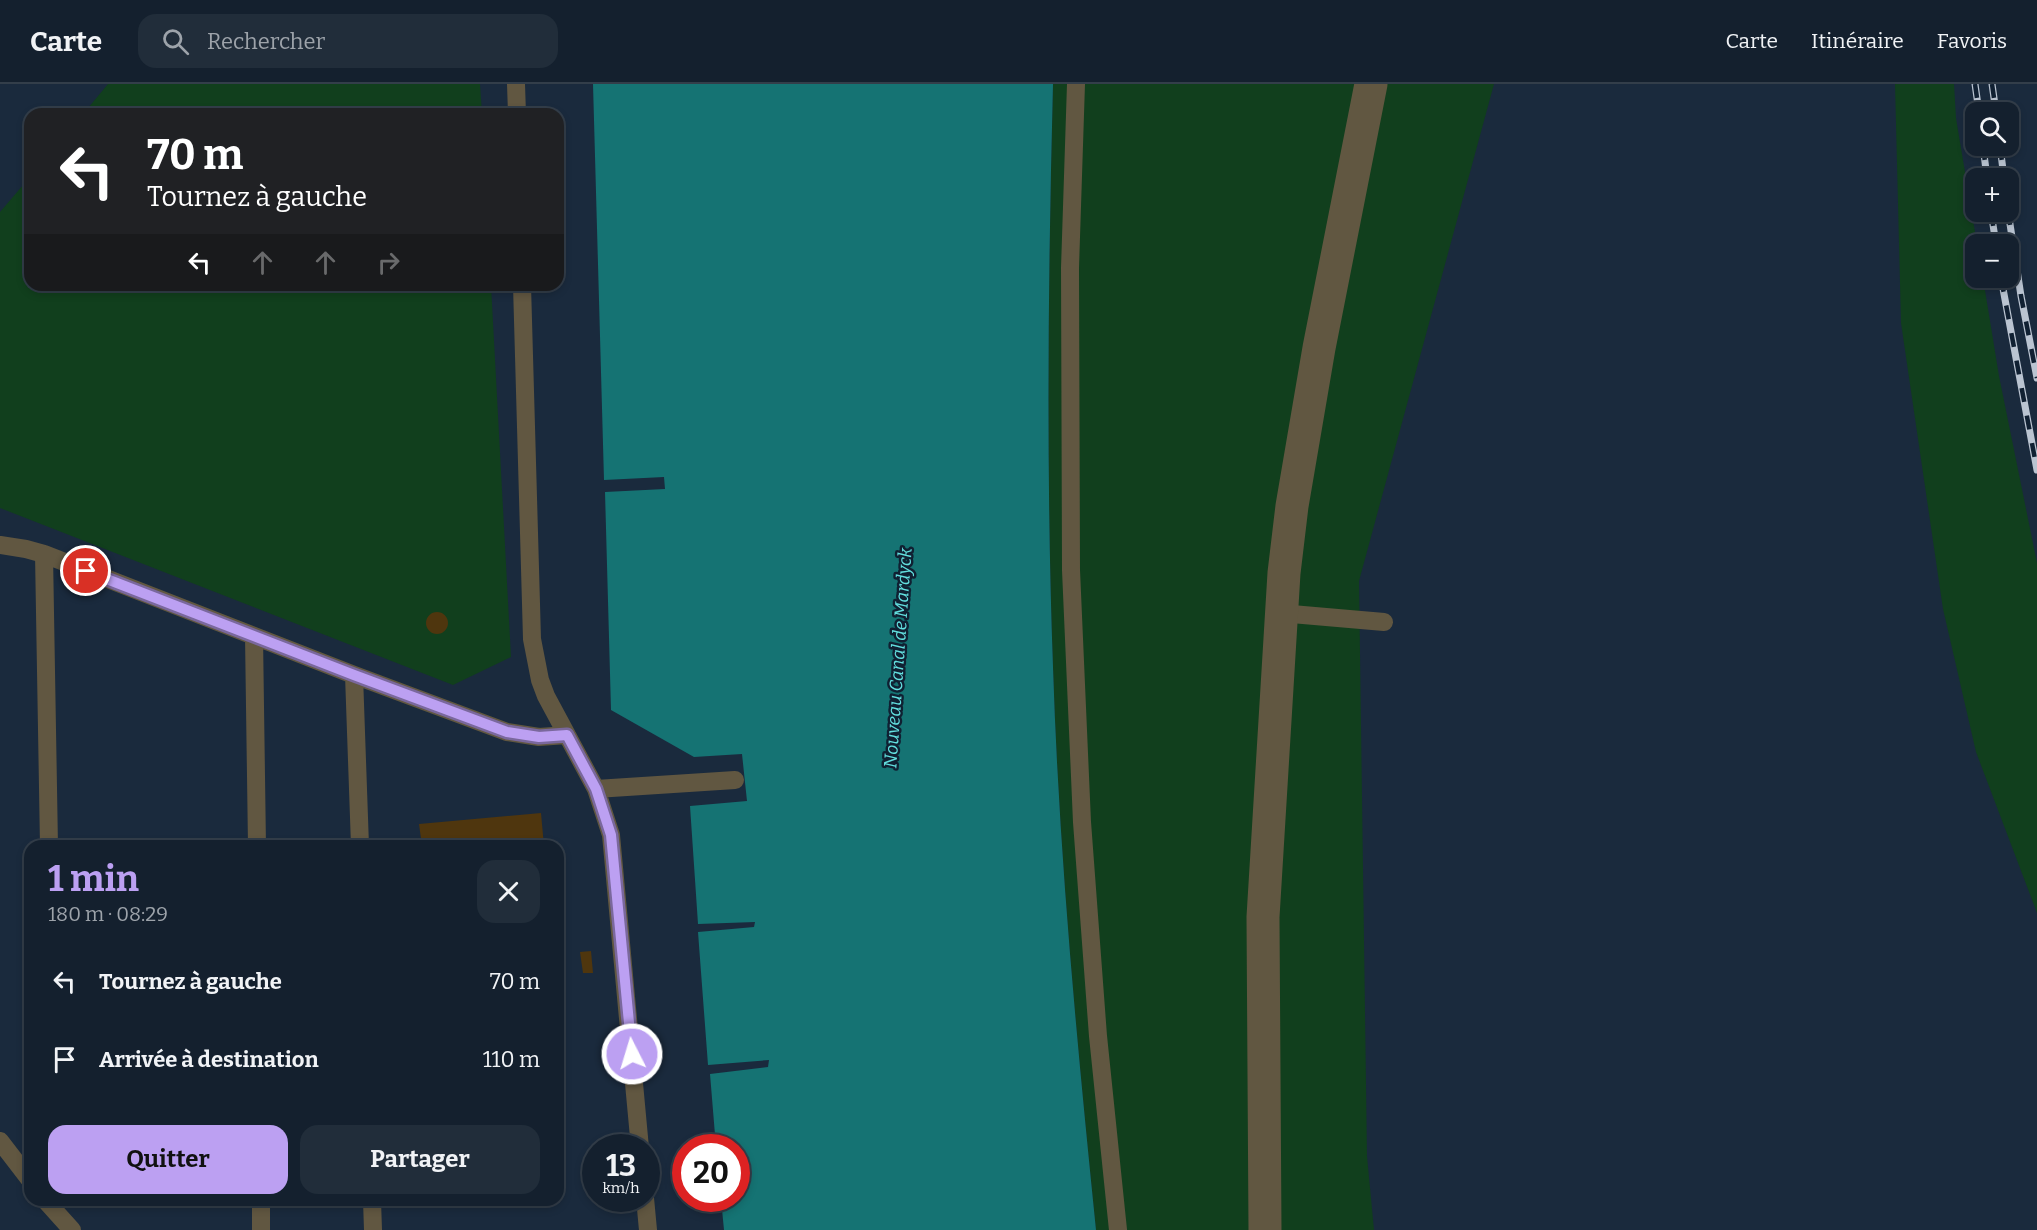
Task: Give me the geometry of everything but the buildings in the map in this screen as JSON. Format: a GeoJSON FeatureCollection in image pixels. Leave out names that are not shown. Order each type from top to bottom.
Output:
{"type":"FeatureCollection","features":[{"type":"Feature","properties":{"kind":"street"},"geometry":{"type":"LineString","coordinates":[[1265,1230],[1263,917],[1281,613],[1292,506],[1311,392],[1371,84]]}},
{"type":"Feature","properties":{"kind":"lane"},"geometry":{"type":"LineString","coordinates":[[516,84],[517,108]]}},
{"type":"Feature","properties":{"kind":"lane"},"geometry":{"type":"LineString","coordinates":[[1076,84],[1070,268],[1071,570],[1082,822],[1098,1036],[1118,1230]]}},
{"type":"Feature","properties":{"kind":"lane"},"geometry":{"type":"LineString","coordinates":[[522,291],[532,639],[540,680],[554,713],[596,789],[606,817],[615,858],[639,1134]]}},
{"type":"Feature","properties":{"kind":"lane"},"geometry":{"type":"LineString","coordinates":[[0,545],[44,554],[507,732],[539,737],[567,735]]}},
{"type":"Feature","properties":{"kind":"lane"},"geometry":{"type":"LineString","coordinates":[[44,554],[49,840]]}},
{"type":"Feature","properties":{"kind":"lane"},"geometry":{"type":"LineString","coordinates":[[1281,613],[1384,622]]}},
{"type":"Feature","properties":{"kind":"lane"},"geometry":{"type":"LineString","coordinates":[[255,636],[257,840]]}},
{"type":"Feature","properties":{"kind":"lane"},"geometry":{"type":"LineString","coordinates":[[354,675],[360,840]]}},
{"type":"Feature","properties":{"kind":"lane"},"geometry":{"type":"LineString","coordinates":[[596,789],[735,780]]}},
{"type":"Feature","properties":{"kind":"lane"},"geometry":{"type":"LineString","coordinates":[[0,1141],[24,1172]]}},
{"type":"Feature","properties":{"kind":"lane"},"geometry":{"type":"LineString","coordinates":[[54,1206],[72,1230]]}},
{"type":"Feature","properties":{"kind":"lane"},"geometry":{"type":"LineString","coordinates":[[261,1206],[261,1230]]}},
{"type":"Feature","properties":{"kind":"lane"},"geometry":{"type":"LineString","coordinates":[[372,1206],[373,1230]]}},
{"type":"Feature","properties":{"kind":"lane"},"geometry":{"type":"LineString","coordinates":[[646,1212],[648,1230]]}},
{"type":"Feature","properties":{"kind":"shaded area"},"geometry":{"type":"Polygon","coordinates":[[[108,84],[480,84],[482,108],[88,108],[108,84]]]}},
{"type":"Feature","properties":{"kind":"shaded area"},"geometry":{"type":"Polygon","coordinates":[[[1053,84],[1494,84],[1359,581],[1367,1156],[1374,1230],[1096,1230],[1064,878],[1053,667],[1048,376],[1053,84]]]}},
{"type":"Feature","properties":{"kind":"shaded area"},"geometry":{"type":"Polygon","coordinates":[[[1895,84],[1954,84],[1956,118],[1965,172],[1965,222],[1973,222],[1975,234],[1965,234],[1965,288],[1985,288],[1999,376],[2037,563],[2037,913],[1976,752],[1943,609],[1901,323],[1895,84]]]}},
{"type":"Feature","properties":{"kind":"shaded area"},"geometry":{"type":"Polygon","coordinates":[[[24,184],[24,291],[491,291],[511,657],[453,685],[0,508],[0,212],[24,184]]]}},
{"type":"Feature","properties":{"kind":"water","name":"Nouveau Canal de Mardyck"},"geometry":{"type":"Polygon","coordinates":[[[593,84],[1053,84],[1048,376],[1053,667],[1064,878],[1096,1230],[724,1230],[722,1212],[750,1212],[750,1134],[715,1134],[710,1074],[768,1067],[769,1060],[708,1065],[698,932],[754,927],[755,922],[698,924],[690,806],[747,801],[742,754],[694,757],[611,710],[605,492],[665,489],[664,477],[604,480],[593,84]]]}},
{"type":"Feature","properties":{"kind":"railway"},"geometry":{"type":"LineString","coordinates":[[1975,84],[1978,102]]}},
{"type":"Feature","properties":{"kind":"railway"},"geometry":{"type":"LineString","coordinates":[[1992,84],[1995,102]]}},
{"type":"Feature","properties":{"kind":"railway"},"geometry":{"type":"LineString","coordinates":[[1984,156],[1986,168]]}},
{"type":"Feature","properties":{"kind":"railway"},"geometry":{"type":"LineString","coordinates":[[2001,156],[2003,168]]}},
{"type":"Feature","properties":{"kind":"railway"},"geometry":{"type":"LineString","coordinates":[[1993,222],[1994,234]]}},
{"type":"Feature","properties":{"kind":"railway"},"geometry":{"type":"LineString","coordinates":[[2010,222],[2037,378]]}},
{"type":"Feature","properties":{"kind":"railway"},"geometry":{"type":"LineString","coordinates":[[2003,288],[2037,470]]}},
{"type":"Feature","properties":{"kind":"route"},"geometry":{"type":"LineString","coordinates":[[86,571],[507,732],[539,737],[567,735],[596,789],[611,835],[632,1054]]}}]}
